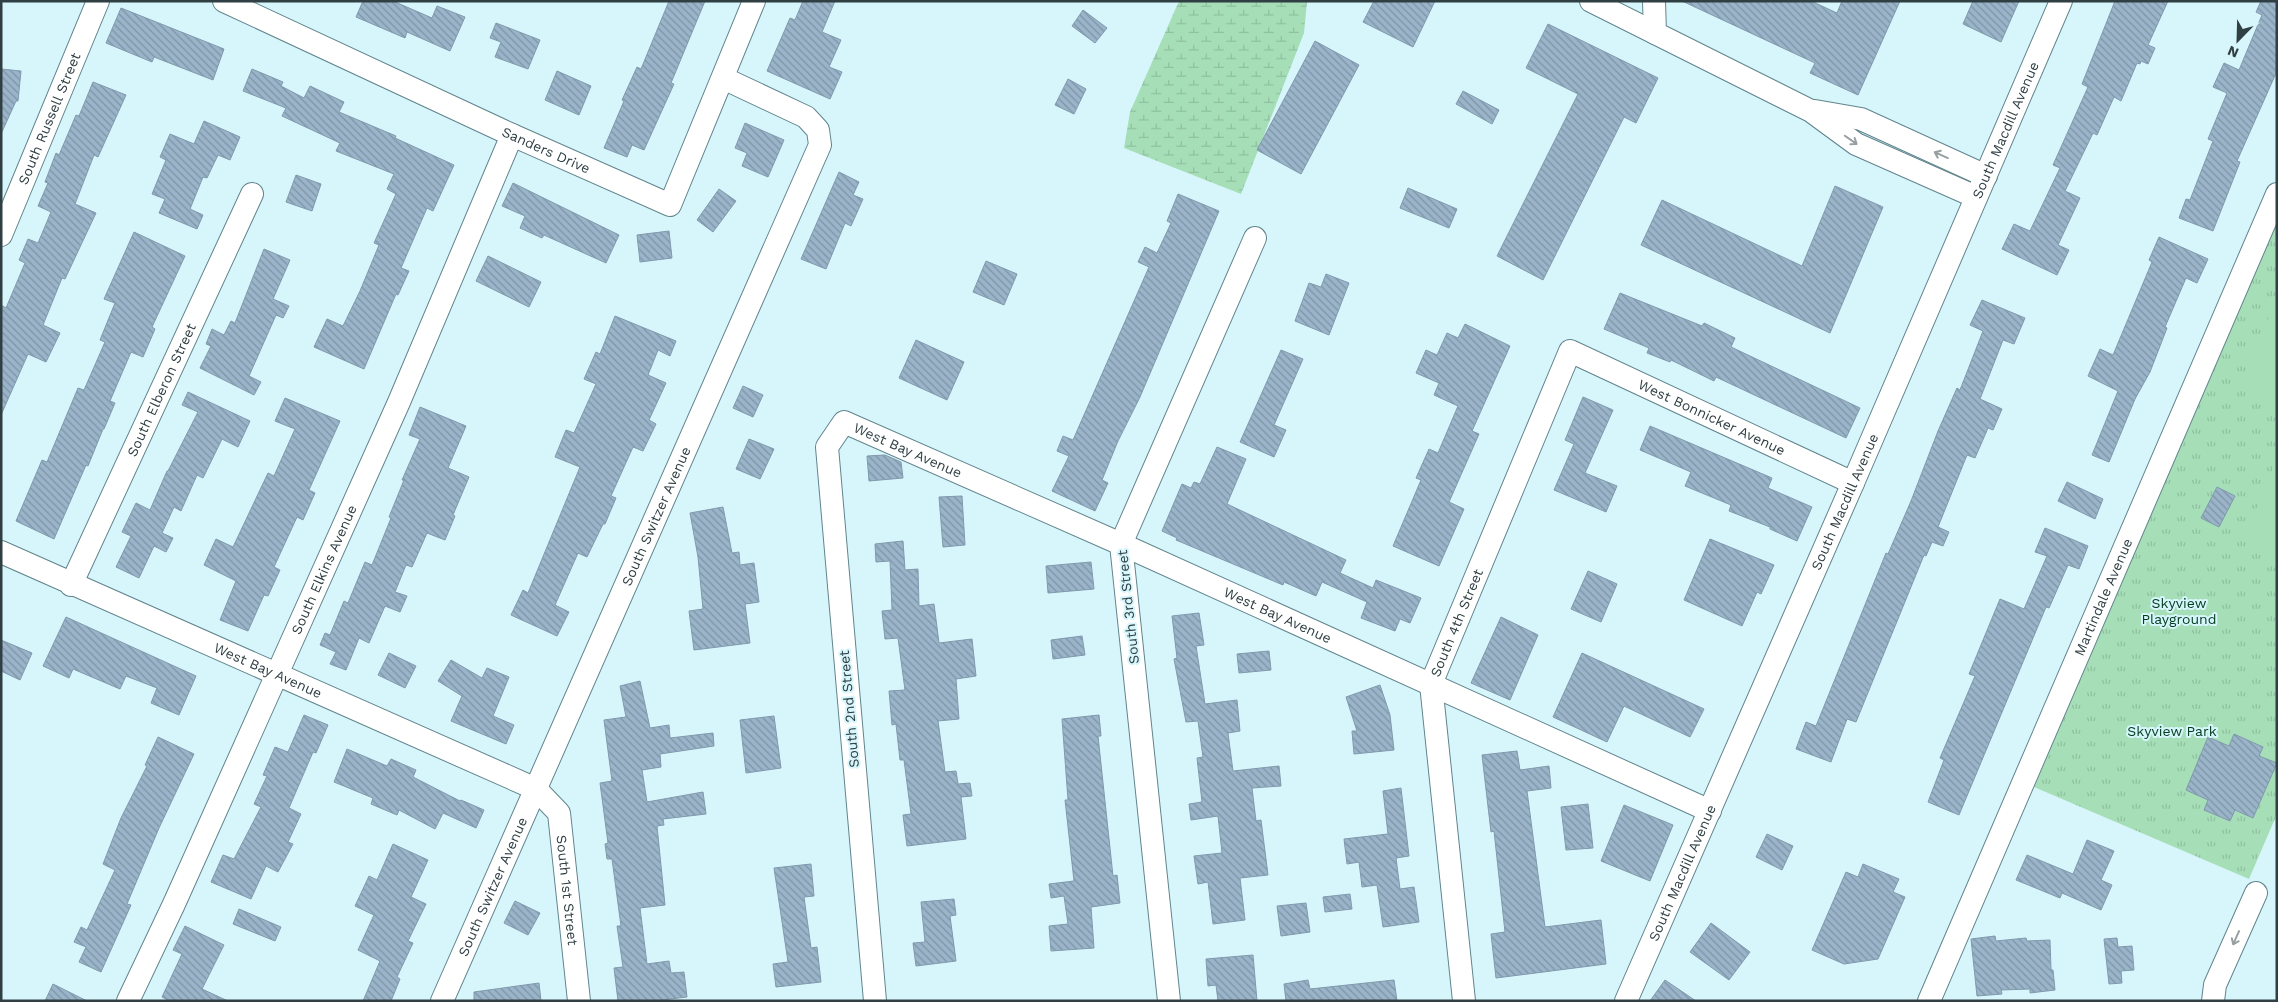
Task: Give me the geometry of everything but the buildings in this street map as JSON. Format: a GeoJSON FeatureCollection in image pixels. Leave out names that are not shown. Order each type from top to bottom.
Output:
{"type":"FeatureCollection","features":[{"type":"Feature","properties":{"kind":"street","name":"South Russell Street"},"geometry":{"type":"LineString","coordinates":[[1,234],[98,1]]}},
{"type":"Feature","properties":{"kind":"street","name":"Sanders Drive"},"geometry":{"type":"LineString","coordinates":[[224,1],[512,135],[670,205],[754,1]]}},
{"type":"Feature","properties":{"kind":"street"},"geometry":{"type":"LineString","coordinates":[[1591,1],[1811,111],[1856,144],[1976,197]]}},
{"type":"Feature","properties":{"kind":"street"},"geometry":{"type":"LineString","coordinates":[[1654,1],[1655,33]]}},
{"type":"Feature","properties":{"kind":"street","name":"South Macdill Avenue"},"geometry":{"type":"LineString","coordinates":[[1626,1001],[1853,483],[2061,1]]}},
{"type":"Feature","properties":{"kind":"street","name":"South Switzer Avenue"},"geometry":{"type":"LineString","coordinates":[[442,1001],[820,145],[818,130],[806,117],[723,78]]}},
{"type":"Feature","properties":{"kind":"street"},"geometry":{"type":"LineString","coordinates":[[1811,111],[1861,119],[1986,176]]}},
{"type":"Feature","properties":{"kind":"street","name":"South Elkins Avenue"},"geometry":{"type":"LineString","coordinates":[[128,1001],[174,904],[399,402],[512,135]]}},
{"type":"Feature","properties":{"kind":"street","name":"South Elberon Street"},"geometry":{"type":"LineString","coordinates":[[71,585],[252,194]]}},
{"type":"Feature","properties":{"kind":"street","name":"Martindale Avenue"},"geometry":{"type":"LineString","coordinates":[[1929,1001],[2277,194]]}},
{"type":"Feature","properties":{"kind":"street","name":"South 3rd Street"},"geometry":{"type":"LineString","coordinates":[[1169,1001],[1121,544],[1255,238]]}},
{"type":"Feature","properties":{"kind":"street","name":"West Bonnicker Avenue"},"geometry":{"type":"LineString","coordinates":[[1570,352],[1853,483]]}},
{"type":"Feature","properties":{"kind":"street","name":"South 4th Street"},"geometry":{"type":"LineString","coordinates":[[1464,1001],[1431,684],[1570,352]]}},
{"type":"Feature","properties":{"kind":"street","name":"West Bay Avenue"},"geometry":{"type":"LineString","coordinates":[[844,422],[1121,544],[1710,811]]}},
{"type":"Feature","properties":{"kind":"street","name":"South 2nd Street"},"geometry":{"type":"LineString","coordinates":[[844,422],[827,447],[875,1001]]}},
{"type":"Feature","properties":{"kind":"street","name":"West Bay Avenue"},"geometry":{"type":"LineString","coordinates":[[1,552],[71,585],[276,673],[536,789]]}},
{"type":"Feature","properties":{"kind":"street","name":"South 1st Street"},"geometry":{"type":"LineString","coordinates":[[536,789],[559,814],[579,1001]]}},
{"type":"Feature","properties":{"kind":"street"},"geometry":{"type":"LineString","coordinates":[[2213,1001],[2215,985],[2256,893]]}},
{"type":"Feature","properties":{"kind":"green space"},"geometry":{"type":"Polygon","coordinates":[[[1179,1],[1307,1],[1304,33],[1241,194],[1124,148],[1130,112],[1179,1]]]}},
{"type":"Feature","properties":{"kind":"green space","name":"Skyview Park"},"geometry":{"type":"Polygon","coordinates":[[[2277,222],[2277,814],[2249,879],[2034,787],[2277,222]]]}},
{"type":"Feature","properties":{"kind":"green space"},"geometry":{"type":"Polygon","coordinates":[[[2277,298],[2277,402],[2239,386],[2277,298]]]}},
{"type":"Feature","properties":{"kind":"green space"},"geometry":{"type":"Polygon","coordinates":[[[2277,461],[2277,553],[2243,539],[2277,461]]]}},
{"type":"Feature","properties":{"kind":"park label","name":"Skyview Playground"},"geometry":{"type":"Point","coordinates":[2179,612]}}]}
